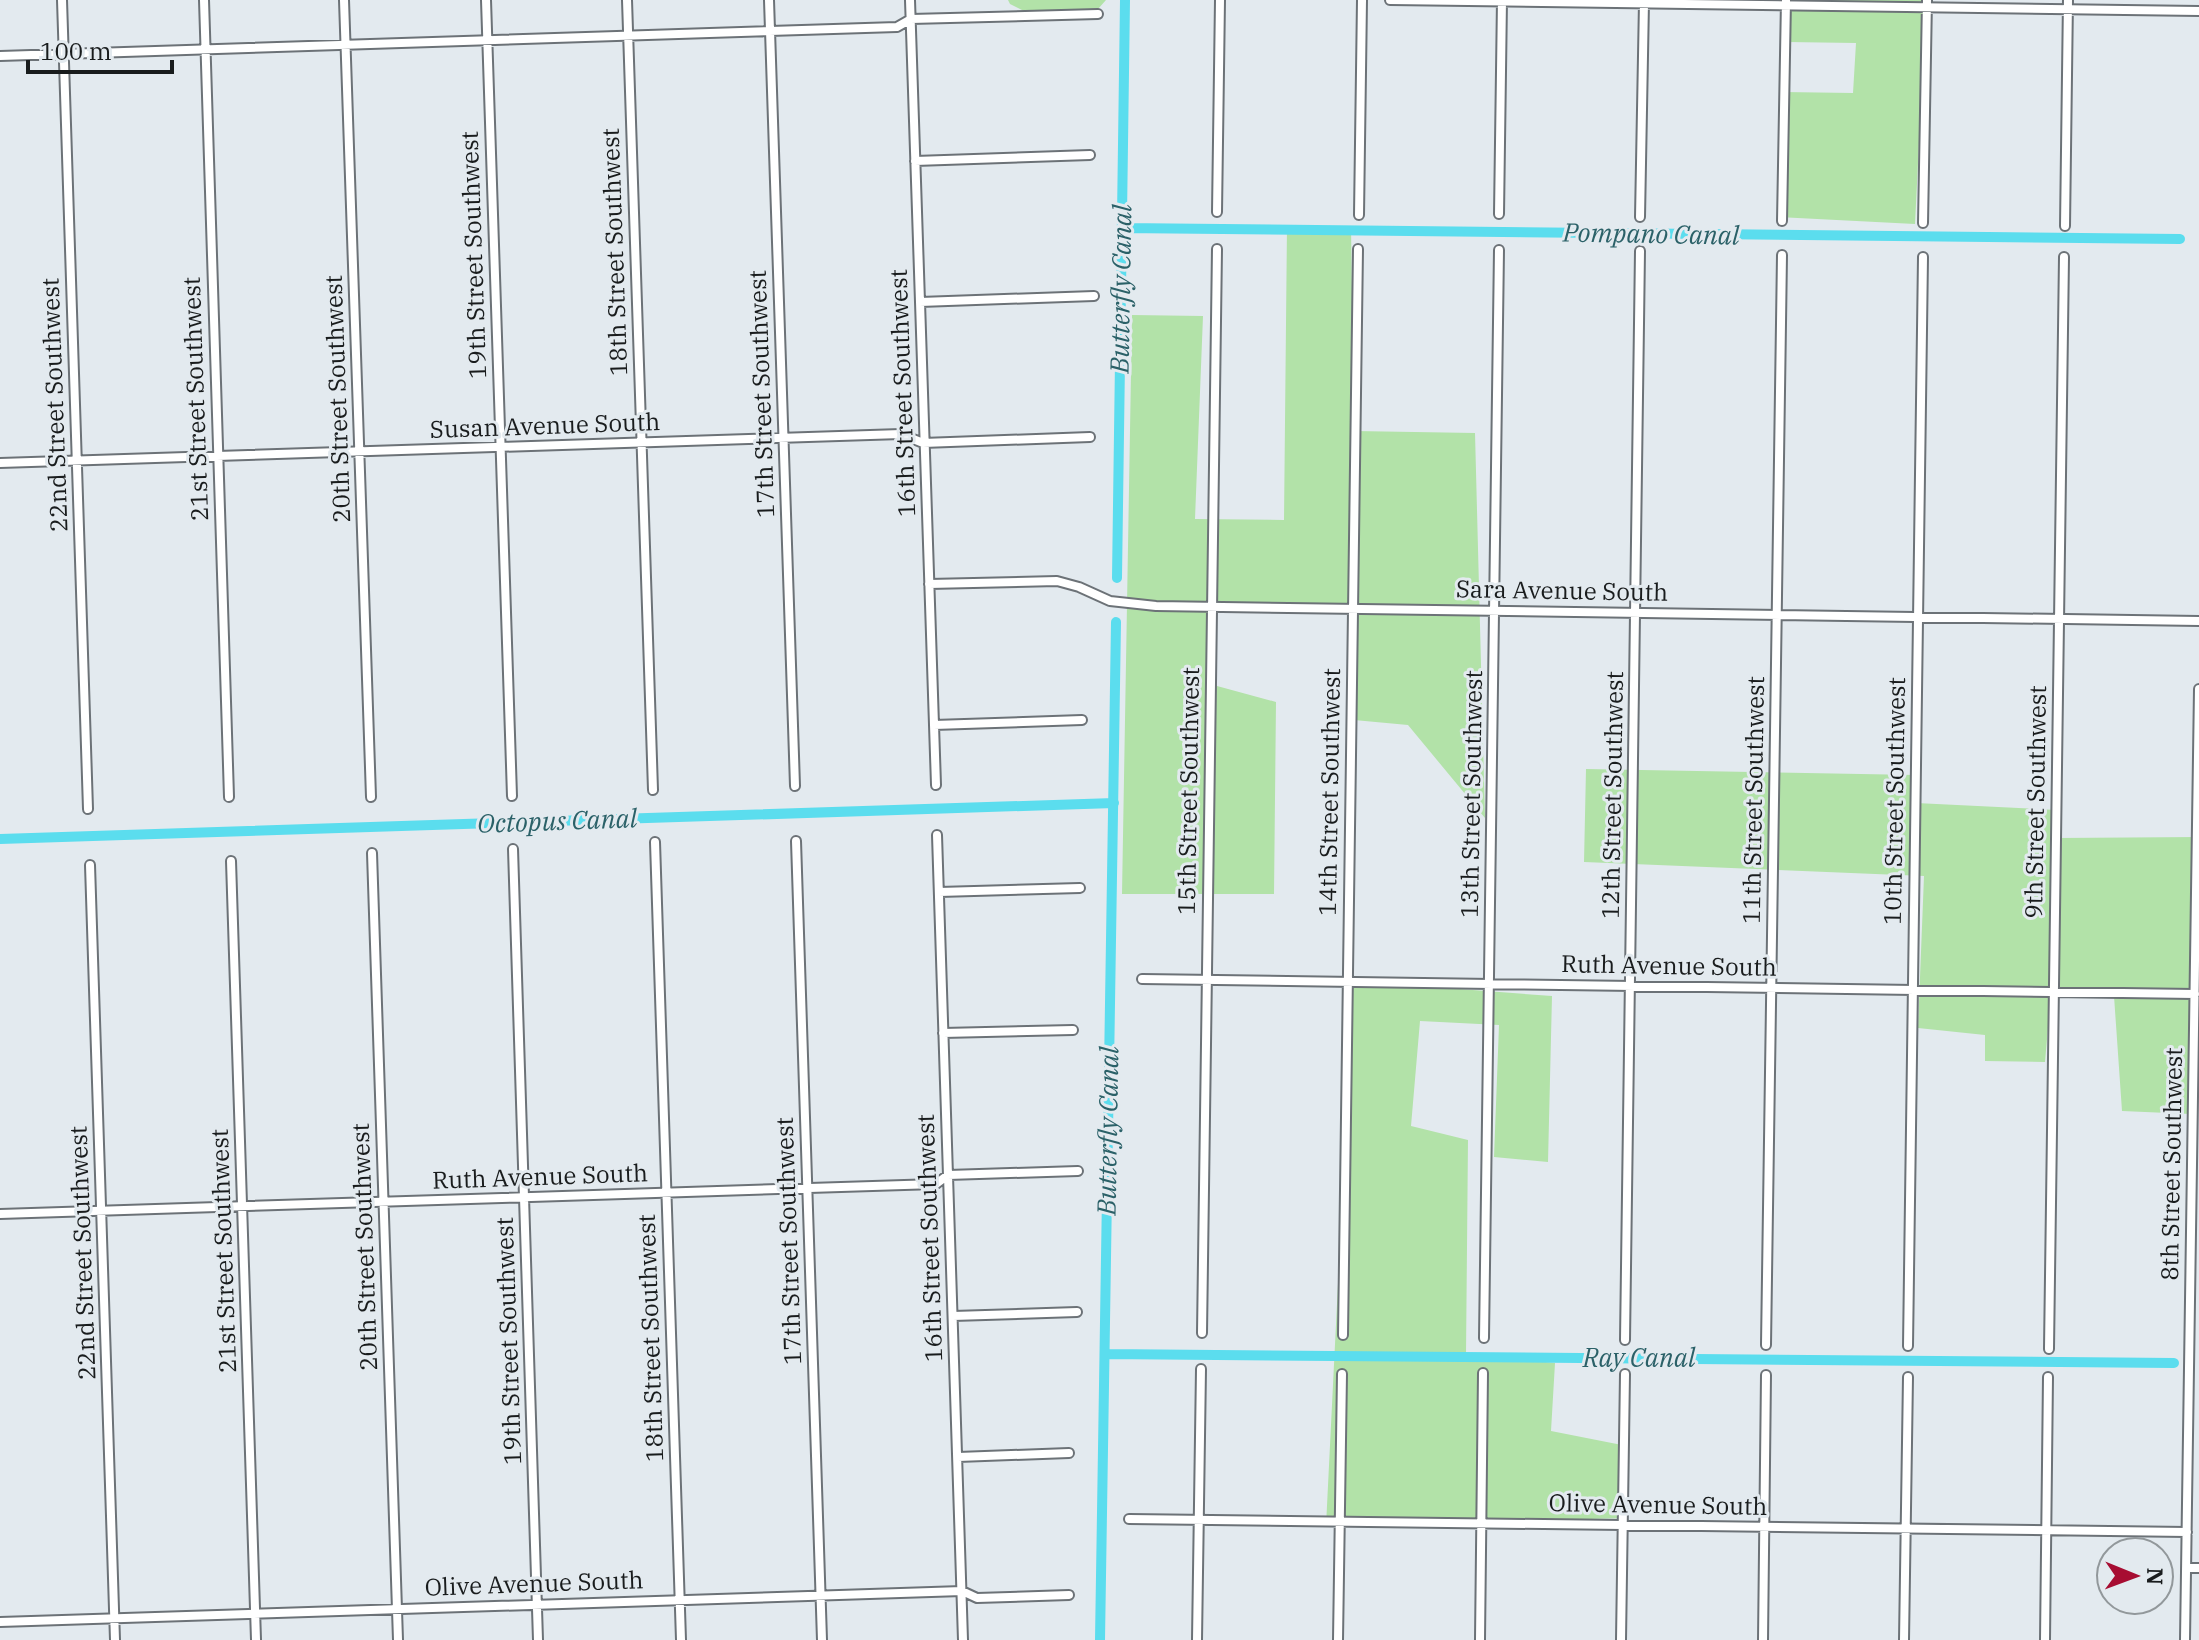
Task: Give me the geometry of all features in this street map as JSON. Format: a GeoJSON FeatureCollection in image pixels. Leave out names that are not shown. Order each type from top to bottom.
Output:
{"type":"FeatureCollection","features":[{"type":"Feature","properties":{"kind":"street","name":"22nd Street Southwest"},"geometry":{"type":"LineString","coordinates":[[62,0],[88,809]]}},
{"type":"Feature","properties":{"kind":"street","name":"21st Street Southwest"},"geometry":{"type":"LineString","coordinates":[[204,0],[229,797]]}},
{"type":"Feature","properties":{"kind":"street","name":"20th Street Southwest"},"geometry":{"type":"LineString","coordinates":[[344,0],[371,797]]}},
{"type":"Feature","properties":{"kind":"street","name":"19th Street Southwest"},"geometry":{"type":"LineString","coordinates":[[486,0],[512,796]]}},
{"type":"Feature","properties":{"kind":"street","name":"18th Street Southwest"},"geometry":{"type":"LineString","coordinates":[[627,0],[653,790]]}},
{"type":"Feature","properties":{"kind":"street","name":"17th Street Southwest"},"geometry":{"type":"LineString","coordinates":[[769,0],[795,786]]}},
{"type":"Feature","properties":{"kind":"street","name":"16th Street Southwest"},"geometry":{"type":"LineString","coordinates":[[910,0],[936,785]]}},
{"type":"Feature","properties":{"kind":"street"},"geometry":{"type":"LineString","coordinates":[[1217,212],[1220,0]]}},
{"type":"Feature","properties":{"kind":"street"},"geometry":{"type":"LineString","coordinates":[[1359,215],[1362,0]]}},
{"type":"Feature","properties":{"kind":"street"},"geometry":{"type":"LineString","coordinates":[[1390,0],[2068,5],[2199,11]]}},
{"type":"Feature","properties":{"kind":"street"},"geometry":{"type":"LineString","coordinates":[[1499,214],[1502,1]]}},
{"type":"Feature","properties":{"kind":"street"},"geometry":{"type":"LineString","coordinates":[[1640,217],[1644,2]]}},
{"type":"Feature","properties":{"kind":"street"},"geometry":{"type":"LineString","coordinates":[[1782,221],[1786,3]]}},
{"type":"Feature","properties":{"kind":"street"},"geometry":{"type":"LineString","coordinates":[[1923,223],[1927,4]]}},
{"type":"Feature","properties":{"kind":"street"},"geometry":{"type":"LineString","coordinates":[[2065,226],[2068,5]]}},
{"type":"Feature","properties":{"kind":"street"},"geometry":{"type":"LineString","coordinates":[[0,56],[770,32],[897,27],[911,19],[1098,14]]}},
{"type":"Feature","properties":{"kind":"street"},"geometry":{"type":"LineString","coordinates":[[915,161],[1090,155]]}},
{"type":"Feature","properties":{"kind":"street","name":"15th Street Southwest"},"geometry":{"type":"LineString","coordinates":[[1202,1333],[1217,249]]}},
{"type":"Feature","properties":{"kind":"street","name":"14th Street Southwest"},"geometry":{"type":"LineString","coordinates":[[1343,1335],[1358,249]]}},
{"type":"Feature","properties":{"kind":"street","name":"13th Street Southwest"},"geometry":{"type":"LineString","coordinates":[[1484,1338],[1499,250]]}},
{"type":"Feature","properties":{"kind":"street","name":"12th Street Southwest"},"geometry":{"type":"LineString","coordinates":[[1625,1340],[1640,251]]}},
{"type":"Feature","properties":{"kind":"street","name":"11th Street Southwest"},"geometry":{"type":"LineString","coordinates":[[1766,1345],[1782,255]]}},
{"type":"Feature","properties":{"kind":"street","name":"10th Street Southwest"},"geometry":{"type":"LineString","coordinates":[[1908,1346],[1923,257]]}},
{"type":"Feature","properties":{"kind":"street","name":"9th Street Southwest"},"geometry":{"type":"LineString","coordinates":[[2049,1349],[2064,257]]}},
{"type":"Feature","properties":{"kind":"street"},"geometry":{"type":"LineString","coordinates":[[920,302],[1094,296]]}},
{"type":"Feature","properties":{"kind":"street","name":"Susan Avenue South"},"geometry":{"type":"LineString","coordinates":[[0,463],[901,434],[923,443],[1090,437]]}},
{"type":"Feature","properties":{"kind":"street","name":"Sara Avenue South"},"geometry":{"type":"LineString","coordinates":[[929,584],[1057,581],[1121,603],[1212,606],[2199,621]]}},
{"type":"Feature","properties":{"kind":"street","name":"8th Street Southwest"},"geometry":{"type":"LineString","coordinates":[[2185,1640],[2195,1195],[2199,689]]}},
{"type":"Feature","properties":{"kind":"street"},"geometry":{"type":"LineString","coordinates":[[934,725],[1082,720]]}},
{"type":"Feature","properties":{"kind":"street","name":"16th Street Southwest"},"geometry":{"type":"LineString","coordinates":[[937,835],[963,1640]]}},
{"type":"Feature","properties":{"kind":"street","name":"17th Street Southwest"},"geometry":{"type":"LineString","coordinates":[[796,841],[822,1640]]}},
{"type":"Feature","properties":{"kind":"street","name":"18th Street Southwest"},"geometry":{"type":"LineString","coordinates":[[655,842],[681,1640]]}},
{"type":"Feature","properties":{"kind":"street","name":"19th Street Southwest"},"geometry":{"type":"LineString","coordinates":[[513,849],[538,1640]]}},
{"type":"Feature","properties":{"kind":"street","name":"20th Street Southwest"},"geometry":{"type":"LineString","coordinates":[[372,853],[398,1640]]}},
{"type":"Feature","properties":{"kind":"street","name":"21st Street Southwest"},"geometry":{"type":"LineString","coordinates":[[231,861],[256,1640]]}},
{"type":"Feature","properties":{"kind":"street","name":"22nd Street Southwest"},"geometry":{"type":"LineString","coordinates":[[90,865],[115,1640]]}},
{"type":"Feature","properties":{"kind":"street"},"geometry":{"type":"LineString","coordinates":[[939,892],[1080,888]]}},
{"type":"Feature","properties":{"kind":"street","name":"Ruth Avenue South"},"geometry":{"type":"LineString","coordinates":[[1142,979],[2195,994]]}},
{"type":"Feature","properties":{"kind":"street"},"geometry":{"type":"LineString","coordinates":[[943,1033],[1073,1030]]}},
{"type":"Feature","properties":{"kind":"street","name":"Ruth Avenue South"},"geometry":{"type":"LineString","coordinates":[[0,1214],[936,1184],[948,1175],[1078,1171]]}},
{"type":"Feature","properties":{"kind":"street"},"geometry":{"type":"LineString","coordinates":[[953,1316],[1077,1312]]}},
{"type":"Feature","properties":{"kind":"street"},"geometry":{"type":"LineString","coordinates":[[1197,1640],[1201,1369]]}},
{"type":"Feature","properties":{"kind":"street"},"geometry":{"type":"LineString","coordinates":[[1480,1640],[1483,1373]]}},
{"type":"Feature","properties":{"kind":"street"},"geometry":{"type":"LineString","coordinates":[[1338,1640],[1342,1374]]}},
{"type":"Feature","properties":{"kind":"street"},"geometry":{"type":"LineString","coordinates":[[1621,1640],[1625,1374]]}},
{"type":"Feature","properties":{"kind":"street"},"geometry":{"type":"LineString","coordinates":[[1763,1640],[1766,1375]]}},
{"type":"Feature","properties":{"kind":"street"},"geometry":{"type":"LineString","coordinates":[[1904,1640],[1908,1377]]}},
{"type":"Feature","properties":{"kind":"street"},"geometry":{"type":"LineString","coordinates":[[2045,1640],[2048,1377]]}},
{"type":"Feature","properties":{"kind":"street"},"geometry":{"type":"LineString","coordinates":[[958,1457],[1069,1453]]}},
{"type":"Feature","properties":{"kind":"street","name":"Olive Avenue South"},"geometry":{"type":"LineString","coordinates":[[1129,1519],[2187,1532]]}},
{"type":"Feature","properties":{"kind":"street"},"geometry":{"type":"LineString","coordinates":[[2186,1568],[2199,1568]]}},
{"type":"Feature","properties":{"kind":"street","name":"Olive Avenue South"},"geometry":{"type":"LineString","coordinates":[[0,1622],[962,1591],[977,1598],[1069,1595]]}},
{"type":"Feature","properties":{"kind":"green space"},"geometry":{"type":"Polygon","coordinates":[[[1008,0],[1106,0],[1098,9],[1084,13],[1024,11],[1008,0]]]}},
{"type":"Feature","properties":{"kind":"green space"},"geometry":{"type":"Polygon","coordinates":[[[1641,0],[1926,0],[1915,224],[1777,217],[1783,92],[1853,93],[1856,43],[1787,42],[1787,6],[1641,0]]]}},
{"type":"Feature","properties":{"kind":"green space"},"geometry":{"type":"Polygon","coordinates":[[[1287,226],[1351,227],[1354,431],[1475,433],[1485,818],[1408,725],[1354,720],[1355,614],[1209,612],[1206,683],[1276,702],[1274,894],[1122,894],[1132,315],[1203,316],[1195,519],[1284,520],[1287,226]]]}},
{"type":"Feature","properties":{"kind":"green space"},"geometry":{"type":"Polygon","coordinates":[[[1586,769],[1916,775],[1916,803],[2057,810],[2057,838],[2199,837],[2191,1114],[2122,1111],[2114,996],[2051,993],[2045,1062],[1985,1061],[1985,1035],[1918,1028],[1924,876],[1584,862],[1586,769]]]}},
{"type":"Feature","properties":{"kind":"green space"},"geometry":{"type":"Polygon","coordinates":[[[1353,981],[1552,996],[1548,1162],[1494,1157],[1499,1025],[1420,1021],[1411,1126],[1468,1140],[1466,1354],[1555,1363],[1551,1431],[1627,1446],[1626,1518],[1326,1526],[1353,981]]]}},
{"type":"Feature","properties":{"kind":"waterway","name":"Butterfly Canal"},"geometry":{"type":"LineString","coordinates":[[1117,578],[1125,0]]}},
{"type":"Feature","properties":{"kind":"waterway","name":"Pompano Canal"},"geometry":{"type":"LineString","coordinates":[[1122,228],[2180,239]]}},
{"type":"Feature","properties":{"kind":"waterway","name":"Butterfly Canal"},"geometry":{"type":"LineString","coordinates":[[1100,1640],[1116,622]]}},
{"type":"Feature","properties":{"kind":"waterway","name":"Octopus Canal"},"geometry":{"type":"LineString","coordinates":[[0,839],[1114,803]]}},
{"type":"Feature","properties":{"kind":"waterway","name":"Ray Canal"},"geometry":{"type":"LineString","coordinates":[[1105,1354],[2174,1363]]}}]}
